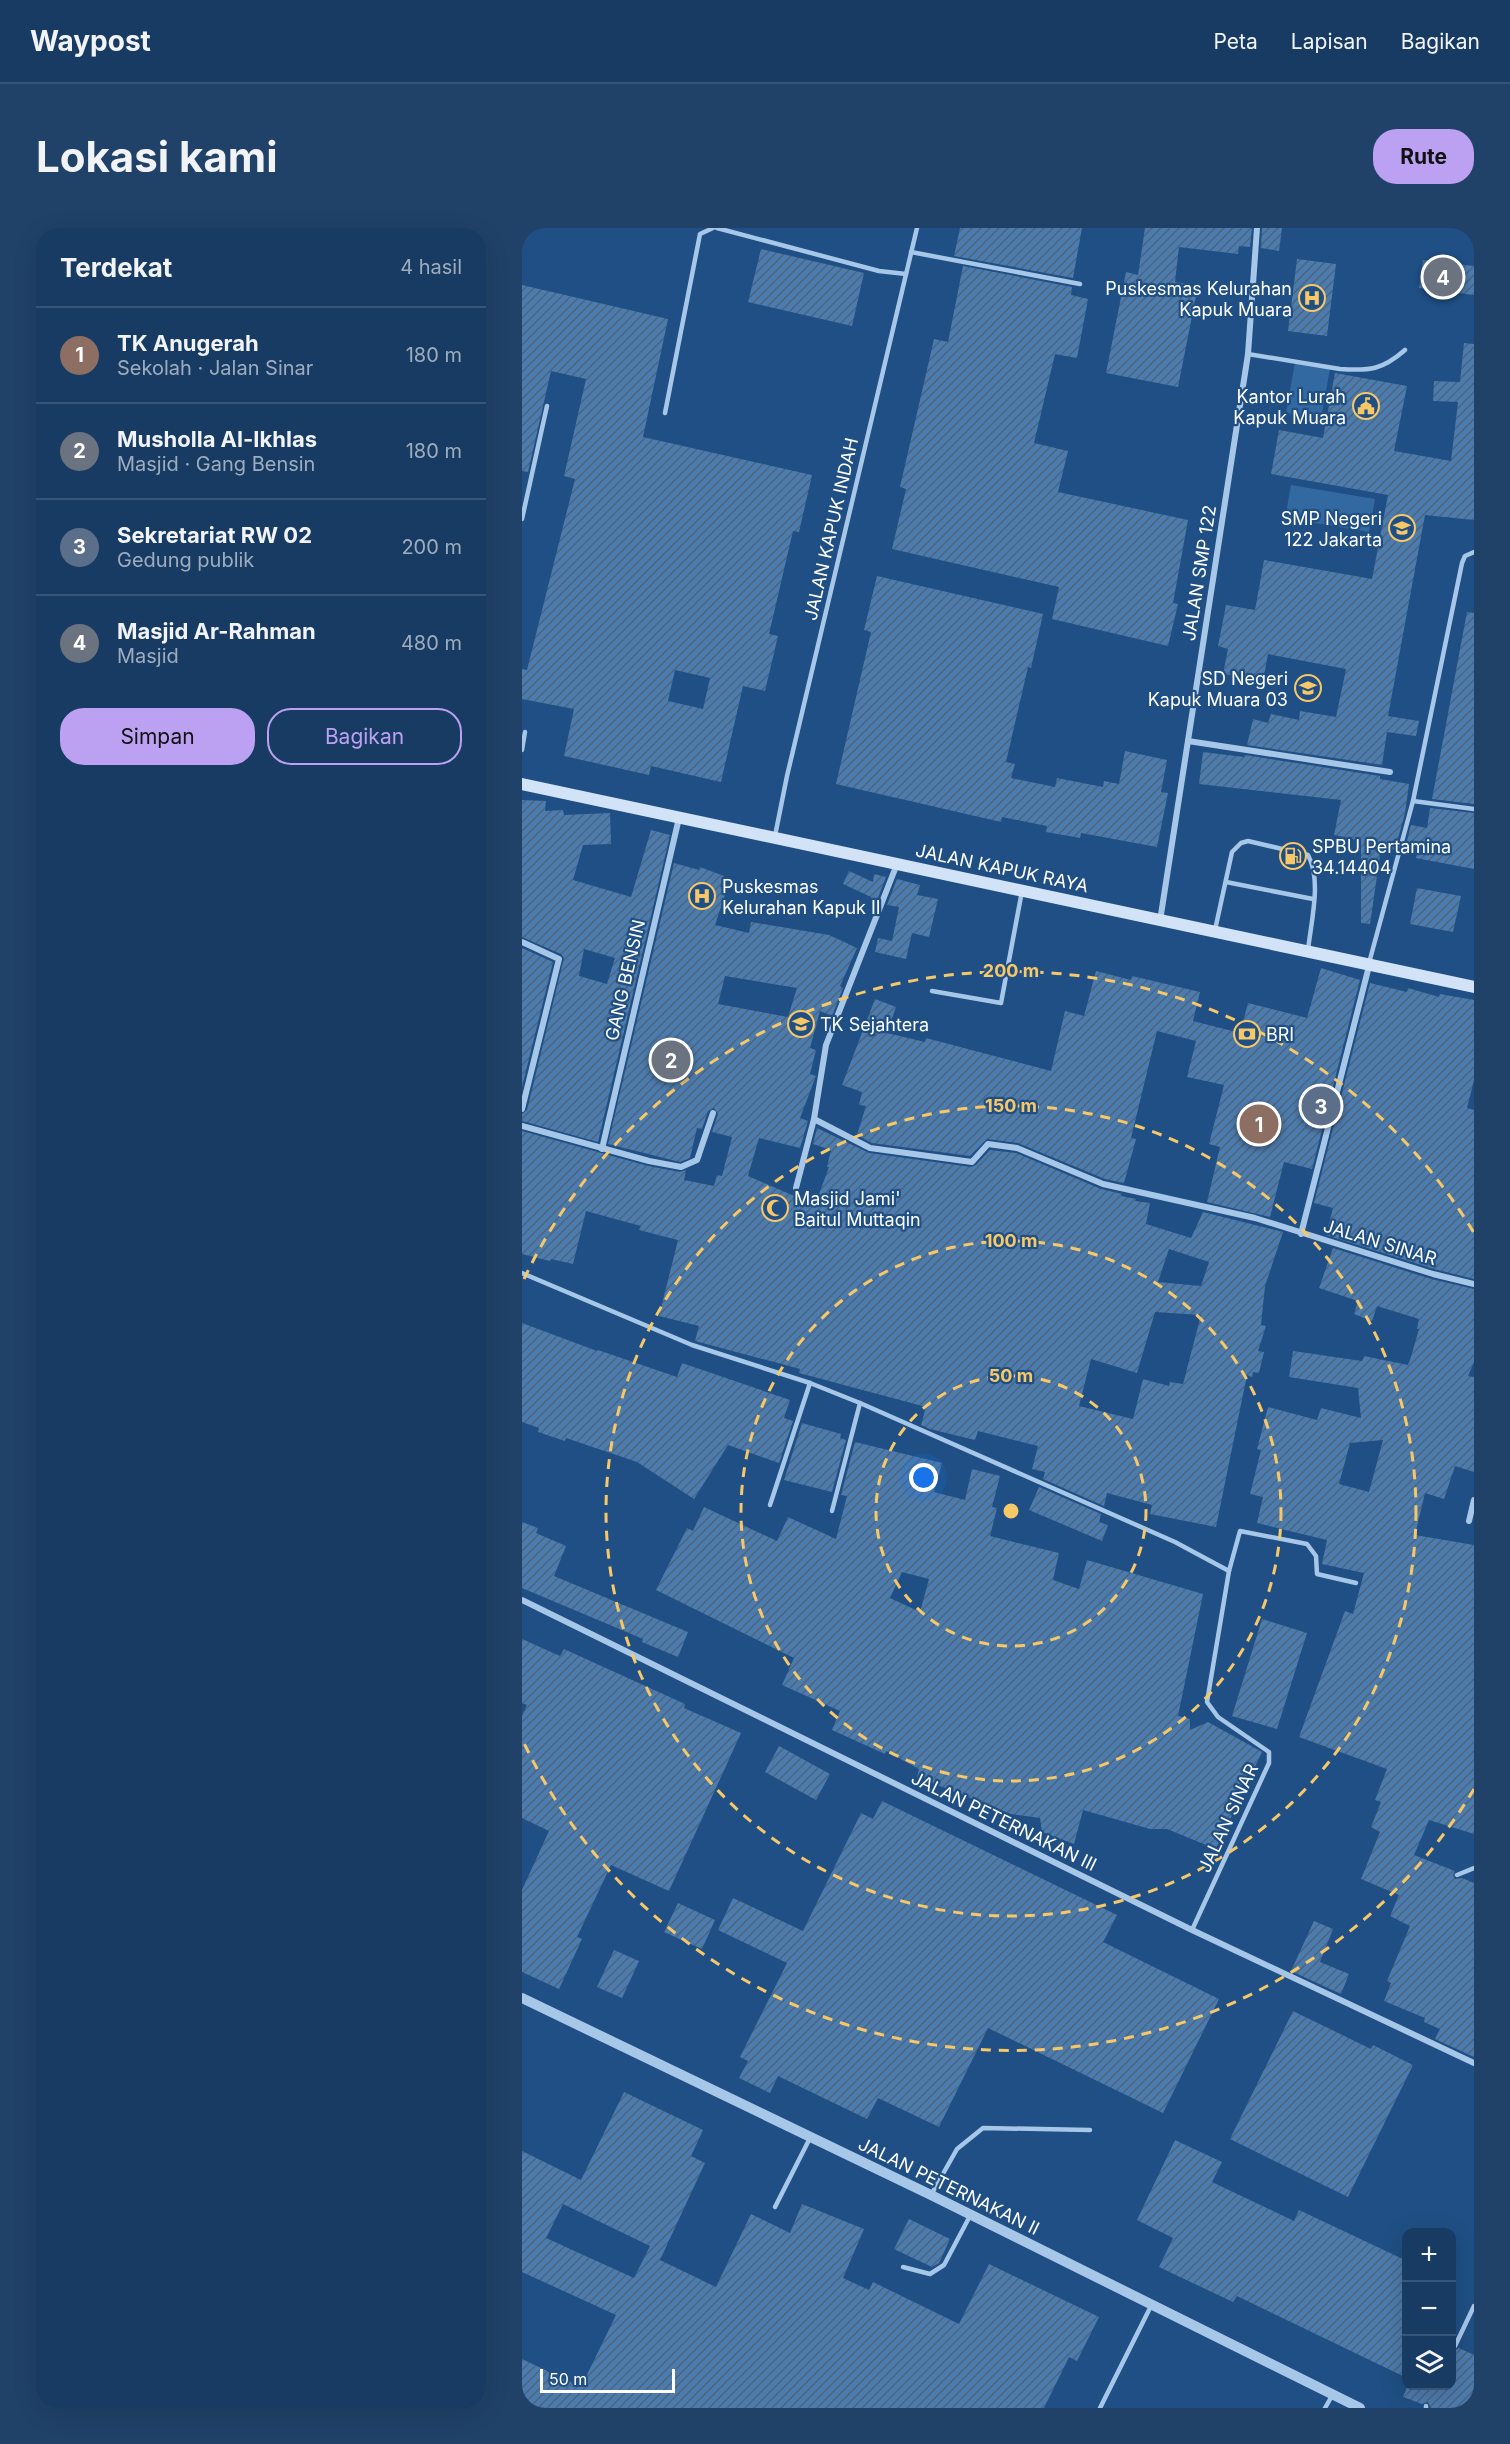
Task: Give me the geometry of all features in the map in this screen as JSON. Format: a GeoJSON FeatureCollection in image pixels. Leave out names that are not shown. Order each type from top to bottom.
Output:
{"type":"FeatureCollection","features":[{"type":"Feature","properties":{"kind":"main road","name":"JALAN KAPUK RAYA"},"geometry":{"type":"LineString","coordinates":[[522,784],[1474,987]]}},
{"type":"Feature","properties":{"kind":"street","name":"JALAN SMP 122"},"geometry":{"type":"LineString","coordinates":[[1160,921],[1248,354],[1257,228]]}},
{"type":"Feature","properties":{"kind":"street"},"geometry":{"type":"LineString","coordinates":[[1188,741],[1390,772]]}},
{"type":"Feature","properties":{"kind":"street","name":"GANG BENSIN"},"geometry":{"type":"LineString","coordinates":[[602,1149],[679,818]]}},
{"type":"Feature","properties":{"kind":"street"},"geometry":{"type":"LineString","coordinates":[[796,1188],[814,1119],[826,1045],[897,864]]}},
{"type":"Feature","properties":{"kind":"street"},"geometry":{"type":"LineString","coordinates":[[522,942],[559,959],[522,1109]]}},
{"type":"Feature","properties":{"kind":"street","name":"JALAN SINAR"},"geometry":{"type":"LineString","coordinates":[[1369,966],[1301,1234],[1474,1284]]}},
{"type":"Feature","properties":{"kind":"street"},"geometry":{"type":"LineString","coordinates":[[522,1126],[602,1149],[681,1167],[697,1160],[713,1113]]}},
{"type":"Feature","properties":{"kind":"street"},"geometry":{"type":"LineString","coordinates":[[814,1119],[870,1148],[972,1162],[988,1144],[1017,1148],[1103,1184],[1255,1218],[1301,1234]]}},
{"type":"Feature","properties":{"kind":"street"},"geometry":{"type":"LineString","coordinates":[[1469,1521],[1474,1500]]}},
{"type":"Feature","properties":{"kind":"street","name":"JALAN PETERNAKAN III"},"geometry":{"type":"LineString","coordinates":[[522,1600],[1192,1930],[1474,2063]]}},
{"type":"Feature","properties":{"kind":"street","name":"JALAN PETERNAKAN II"},"geometry":{"type":"LineString","coordinates":[[522,1998],[971,2214],[1360,2408]]}},
{"type":"Feature","properties":{"kind":"lane"},"geometry":{"type":"LineString","coordinates":[[665,413],[700,234],[715,228],[879,271],[906,274]]}},
{"type":"Feature","properties":{"kind":"lane","name":"JALAN KAPUK INDAH"},"geometry":{"type":"LineString","coordinates":[[775,838],[787,776],[917,228]]}},
{"type":"Feature","properties":{"kind":"lane"},"geometry":{"type":"LineString","coordinates":[[911,252],[1080,284]]}},
{"type":"Feature","properties":{"kind":"lane"},"geometry":{"type":"LineString","coordinates":[[1248,354],[1340,369],[1355,369],[1383,366],[1405,350]]}},
{"type":"Feature","properties":{"kind":"lane"},"geometry":{"type":"LineString","coordinates":[[522,519],[547,406]]}},
{"type":"Feature","properties":{"kind":"lane"},"geometry":{"type":"LineString","coordinates":[[1369,966],[1413,801],[1462,563],[1465,556],[1474,552]]}},
{"type":"Feature","properties":{"kind":"lane"},"geometry":{"type":"LineString","coordinates":[[522,750],[525,732]]}},
{"type":"Feature","properties":{"kind":"lane"},"geometry":{"type":"LineString","coordinates":[[1413,801],[1474,809]]}},
{"type":"Feature","properties":{"kind":"lane"},"geometry":{"type":"LineString","coordinates":[[1215,933],[1232,852],[1248,840],[1308,855],[1313,864],[1316,879],[1308,953]]}},
{"type":"Feature","properties":{"kind":"lane"},"geometry":{"type":"LineString","coordinates":[[1226,882],[1313,899]]}},
{"type":"Feature","properties":{"kind":"lane"},"geometry":{"type":"LineString","coordinates":[[932,991],[1001,1003],[1022,891]]}},
{"type":"Feature","properties":{"kind":"lane"},"geometry":{"type":"LineString","coordinates":[[522,1273],[692,1344],[810,1383],[860,1403],[1175,1542],[1229,1571]]}},
{"type":"Feature","properties":{"kind":"lane"},"geometry":{"type":"LineString","coordinates":[[770,1505],[810,1383]]}},
{"type":"Feature","properties":{"kind":"lane"},"geometry":{"type":"LineString","coordinates":[[832,1511],[860,1403]]}},
{"type":"Feature","properties":{"kind":"lane","name":"JALAN SINAR"},"geometry":{"type":"LineString","coordinates":[[1192,1930],[1269,1762],[1269,1752],[1218,1718],[1207,1702],[1229,1571],[1240,1531],[1307,1544],[1316,1556],[1317,1574],[1356,1583]]}},
{"type":"Feature","properties":{"kind":"lane"},"geometry":{"type":"LineString","coordinates":[[1457,1875],[1474,1868]]}},
{"type":"Feature","properties":{"kind":"lane"},"geometry":{"type":"LineString","coordinates":[[931,2195],[957,2149],[983,2128],[1090,2130]]}},
{"type":"Feature","properties":{"kind":"lane"},"geometry":{"type":"LineString","coordinates":[[775,2207],[810,2138]]}},
{"type":"Feature","properties":{"kind":"lane"},"geometry":{"type":"LineString","coordinates":[[903,2267],[930,2274],[944,2265],[971,2214]]}},
{"type":"Feature","properties":{"kind":"lane"},"geometry":{"type":"LineString","coordinates":[[1100,2408],[1152,2304]]}},
{"type":"Feature","properties":{"kind":"lane"},"geometry":{"type":"LineString","coordinates":[[1456,2344],[1474,2306]]}},
{"type":"Feature","properties":{"kind":"lane"},"geometry":{"type":"LineString","coordinates":[[1325,2408],[1333,2394]]}},
{"type":"Feature","properties":{"kind":"shaded area"},"geometry":{"type":"Polygon","coordinates":[[[1295,362],[1330,369],[1321,419],[1286,413],[1295,362]]]}},
{"type":"Feature","properties":{"kind":"shaded area"},"geometry":{"type":"Polygon","coordinates":[[[1291,485],[1375,499],[1369,532],[1285,518],[1291,485]]]}},
{"type":"Feature","properties":{"kind":"building"},"geometry":{"type":"Polygon","coordinates":[[[960,228],[1082,228],[1073,278],[954,256],[960,228]]]}},
{"type":"Feature","properties":{"kind":"building"},"geometry":{"type":"Polygon","coordinates":[[[1145,228],[1252,228],[1250,247],[1239,246],[1238,254],[1179,247],[1175,282],[1198,286],[1178,387],[1106,373],[1126,272],[1138,275],[1145,228]]]}},
{"type":"Feature","properties":{"kind":"building"},"geometry":{"type":"Polygon","coordinates":[[[1262,228],[1282,228],[1279,251],[1261,248],[1262,228]]]}},
{"type":"Feature","properties":{"kind":"building"},"geometry":{"type":"Polygon","coordinates":[[[761,249],[864,273],[852,326],[748,302],[761,249]]]}},
{"type":"Feature","properties":{"kind":"building","name":"Puskesmas Kelurahan Kapuk Muara"},"geometry":{"type":"Polygon","coordinates":[[[1297,259],[1336,264],[1327,336],[1288,331],[1297,259]]]}},
{"type":"Feature","properties":{"kind":"building"},"geometry":{"type":"Polygon","coordinates":[[[1423,260],[1474,266],[1474,295],[1419,288],[1423,260]]]}},
{"type":"Feature","properties":{"kind":"building"},"geometry":{"type":"Polygon","coordinates":[[[963,266],[1072,287],[1071,295],[1088,299],[1077,358],[1055,354],[1034,443],[1068,451],[1058,492],[1188,520],[1173,603],[1178,604],[1168,646],[1052,619],[1059,587],[892,549],[906,489],[900,487],[934,339],[948,342],[963,266]]]}},
{"type":"Feature","properties":{"kind":"building"},"geometry":{"type":"Polygon","coordinates":[[[522,285],[668,319],[643,437],[812,475],[799,532],[793,531],[769,634],[778,636],[765,691],[743,686],[721,782],[651,766],[649,775],[564,756],[574,709],[522,699],[522,669],[527,670],[575,479],[564,476],[586,379],[551,371],[528,472],[522,471],[522,285]],[[675,670],[668,701],[703,709],[710,678],[675,670]]]}},
{"type":"Feature","properties":{"kind":"building"},"geometry":{"type":"Polygon","coordinates":[[[1464,343],[1474,344],[1474,520],[1425,515],[1388,716],[1419,721],[1416,736],[1387,732],[1382,765],[1247,745],[1253,719],[1268,723],[1271,714],[1299,720],[1300,711],[1336,717],[1346,669],[1268,654],[1263,681],[1223,674],[1228,649],[1218,646],[1226,605],[1255,610],[1264,560],[1372,579],[1388,495],[1271,474],[1279,430],[1323,438],[1335,373],[1407,386],[1394,451],[1451,461],[1458,402],[1433,401],[1434,381],[1460,382],[1464,343]]]}},
{"type":"Feature","properties":{"kind":"building"},"geometry":{"type":"Polygon","coordinates":[[[877,576],[1043,614],[1006,762],[1015,764],[1011,778],[1055,787],[1057,778],[1103,787],[1104,781],[1119,784],[1125,751],[1167,760],[1161,792],[1168,793],[1157,847],[1081,833],[1080,838],[1046,832],[1047,826],[1002,817],[1001,822],[836,784],[871,632],[864,630],[877,576]]]}},
{"type":"Feature","properties":{"kind":"building"},"geometry":{"type":"Polygon","coordinates":[[[1467,612],[1474,613],[1474,804],[1432,799],[1467,612]]]}},
{"type":"Feature","properties":{"kind":"building"},"geometry":{"type":"Polygon","coordinates":[[[1203,752],[1244,757],[1245,755],[1380,776],[1380,779],[1409,784],[1405,813],[1395,850],[1381,848],[1370,924],[1361,923],[1361,841],[1334,835],[1341,800],[1199,784],[1203,752]]]}},
{"type":"Feature","properties":{"kind":"building"},"geometry":{"type":"Polygon","coordinates":[[[522,800],[546,801],[545,811],[563,810],[564,815],[610,813],[611,844],[583,845],[573,880],[631,897],[651,830],[670,835],[598,1142],[522,1121],[522,1114],[527,1110],[564,958],[561,954],[522,937],[522,800]],[[584,949],[579,976],[607,984],[615,958],[584,949]]]}},
{"type":"Feature","properties":{"kind":"building"},"geometry":{"type":"Polygon","coordinates":[[[1430,808],[1474,813],[1474,869],[1416,858],[1417,854],[1404,852],[1411,825],[1427,828],[1430,808]]]}},
{"type":"Feature","properties":{"kind":"building"},"geometry":{"type":"Polygon","coordinates":[[[674,863],[699,870],[700,867],[724,876],[720,887],[727,889],[715,925],[749,933],[751,922],[829,935],[857,948],[840,986],[843,988],[832,1016],[820,1011],[810,1048],[816,1050],[810,1074],[816,1076],[800,1118],[808,1121],[800,1148],[759,1138],[748,1176],[815,1205],[829,1167],[827,1167],[831,1150],[813,1144],[817,1128],[869,1153],[971,1167],[976,1165],[990,1150],[1016,1153],[1101,1189],[1122,1194],[1121,1196],[1136,1199],[1135,1201],[1150,1203],[1146,1224],[1191,1238],[1203,1212],[1283,1232],[1265,1286],[1261,1325],[1266,1326],[1258,1351],[1264,1352],[1259,1373],[1253,1372],[1252,1377],[1247,1375],[1216,1527],[1150,1514],[1152,1505],[1107,1493],[1104,1506],[1043,1479],[1045,1472],[1032,1469],[1038,1446],[978,1431],[975,1440],[930,1429],[921,1425],[926,1407],[799,1373],[800,1369],[695,1341],[699,1326],[659,1316],[678,1240],[639,1230],[641,1226],[586,1211],[573,1264],[522,1254],[522,1131],[648,1166],[680,1172],[686,1170],[684,1180],[714,1186],[717,1175],[722,1176],[732,1137],[712,1132],[718,1114],[714,1108],[708,1111],[702,1129],[697,1128],[690,1158],[680,1162],[608,1144],[674,863]],[[725,976],[718,1004],[788,1017],[797,988],[725,976]],[[1169,1249],[1158,1282],[1201,1286],[1209,1262],[1169,1249]],[[1155,1312],[1137,1373],[1091,1359],[1079,1406],[1133,1419],[1143,1379],[1169,1386],[1170,1382],[1183,1384],[1201,1315],[1155,1312]]]}},
{"type":"Feature","properties":{"kind":"building"},"geometry":{"type":"Polygon","coordinates":[[[849,871],[873,882],[874,874],[886,877],[876,903],[871,902],[871,897],[843,884],[849,871]]]}},
{"type":"Feature","properties":{"kind":"building"},"geometry":{"type":"Polygon","coordinates":[[[897,879],[920,885],[917,895],[938,899],[929,937],[912,933],[906,959],[875,952],[878,938],[892,941],[899,907],[887,905],[897,879]]]}},
{"type":"Feature","properties":{"kind":"building"},"geometry":{"type":"Polygon","coordinates":[[[1417,888],[1461,896],[1453,932],[1410,924],[1417,888]]]}},
{"type":"Feature","properties":{"kind":"building"},"geometry":{"type":"Polygon","coordinates":[[[522,948],[553,962],[522,1087],[522,948]]]}},
{"type":"Feature","properties":{"kind":"building"},"geometry":{"type":"Polygon","coordinates":[[[1321,968],[1360,980],[1312,1169],[1284,1162],[1270,1217],[1207,1202],[1220,1147],[1209,1144],[1224,1085],[1187,1077],[1196,1041],[1157,1031],[1131,1138],[1136,1139],[1124,1183],[1105,1179],[1018,1143],[987,1139],[970,1156],[872,1143],[857,1135],[866,1106],[859,1105],[862,1092],[842,1085],[875,999],[896,1007],[887,1033],[925,1042],[926,1038],[1051,1071],[1065,1011],[1084,1016],[1096,971],[1131,980],[1132,976],[1200,992],[1193,1021],[1240,1033],[1248,1003],[1307,1018],[1321,968]]]}},
{"type":"Feature","properties":{"kind":"building"},"geometry":{"type":"Polygon","coordinates":[[[1370,983],[1407,992],[1408,988],[1439,997],[1440,994],[1474,1000],[1474,1080],[1467,1108],[1474,1110],[1474,1279],[1434,1269],[1326,1235],[1333,1208],[1314,1203],[1370,983]]]}},
{"type":"Feature","properties":{"kind":"building"},"geometry":{"type":"Polygon","coordinates":[[[1333,1248],[1431,1279],[1474,1289],[1474,1362],[1468,1376],[1474,1377],[1474,1472],[1455,1466],[1444,1499],[1425,1493],[1415,1535],[1474,1545],[1474,1834],[1429,1820],[1414,1855],[1455,1871],[1453,1875],[1455,1879],[1462,1878],[1474,1883],[1474,2057],[1435,2039],[1440,2029],[1424,2022],[1425,2018],[1384,2001],[1391,1983],[1387,1981],[1410,1926],[1390,1916],[1399,1895],[1361,1879],[1380,1832],[1371,1827],[1381,1802],[1375,1800],[1387,1769],[1299,1737],[1345,1611],[1353,1614],[1364,1573],[1322,1564],[1327,1540],[1257,1523],[1263,1497],[1250,1494],[1261,1450],[1257,1449],[1268,1407],[1317,1420],[1321,1408],[1361,1418],[1358,1388],[1289,1377],[1293,1351],[1362,1361],[1364,1356],[1408,1365],[1410,1360],[1419,1329],[1417,1329],[1419,1319],[1377,1306],[1372,1321],[1354,1314],[1358,1301],[1319,1288],[1333,1248]],[[1383,1440],[1350,1443],[1339,1484],[1369,1492],[1383,1440]]]}},
{"type":"Feature","properties":{"kind":"building"},"geometry":{"type":"Polygon","coordinates":[[[522,1323],[677,1377],[682,1363],[790,1400],[784,1418],[793,1421],[779,1463],[728,1445],[694,1499],[637,1462],[566,1438],[565,1441],[538,1432],[539,1428],[522,1422],[522,1323]]]}},
{"type":"Feature","properties":{"kind":"building"},"geometry":{"type":"Polygon","coordinates":[[[802,1423],[841,1434],[840,1438],[846,1440],[832,1492],[784,1480],[802,1423]]]}},
{"type":"Feature","properties":{"kind":"building"},"geometry":{"type":"Polygon","coordinates":[[[855,1442],[942,1463],[934,1492],[965,1500],[972,1469],[1000,1476],[992,1507],[997,1508],[990,1536],[1059,1553],[1053,1580],[1079,1589],[1087,1560],[1203,1594],[1178,1716],[1190,1719],[1190,1730],[1208,1722],[1262,1752],[1216,1849],[1167,1829],[1150,1829],[1083,1810],[1074,1844],[1042,1832],[1040,1818],[1011,1814],[917,1777],[919,1769],[886,1751],[885,1754],[832,1730],[840,1711],[782,1685],[794,1658],[656,1590],[687,1528],[693,1531],[704,1507],[777,1541],[788,1517],[836,1539],[847,1496],[841,1495],[855,1442]],[[902,1572],[890,1598],[920,1612],[929,1579],[902,1572]]]}},
{"type":"Feature","properties":{"kind":"building"},"geometry":{"type":"Polygon","coordinates":[[[1039,1487],[1101,1514],[1099,1522],[1108,1525],[1102,1541],[1029,1510],[1039,1487]]]}},
{"type":"Feature","properties":{"kind":"building"},"geometry":{"type":"Polygon","coordinates":[[[522,1522],[538,1528],[536,1533],[566,1546],[554,1576],[688,1632],[678,1657],[642,1642],[643,1639],[522,1588],[522,1522]]]}},
{"type":"Feature","properties":{"kind":"building"},"geometry":{"type":"Polygon","coordinates":[[[1262,1619],[1307,1633],[1277,1729],[1232,1716],[1262,1619]]]}},
{"type":"Feature","properties":{"kind":"building"},"geometry":{"type":"Polygon","coordinates":[[[522,1639],[560,1656],[564,1649],[685,1704],[684,1708],[741,1733],[669,1891],[611,1865],[577,1937],[582,1939],[559,1989],[522,1972],[522,1890],[549,1831],[522,1818],[522,1716],[527,1705],[522,1703],[522,1639]]]}},
{"type":"Feature","properties":{"kind":"building"},"geometry":{"type":"Polygon","coordinates":[[[779,1746],[830,1774],[816,1800],[765,1772],[779,1746]]]}},
{"type":"Feature","properties":{"kind":"building"},"geometry":{"type":"Polygon","coordinates":[[[882,1801],[1117,1915],[1103,1942],[1219,1999],[1163,2113],[988,2028],[939,2127],[878,2098],[867,2119],[778,2076],[770,2093],[739,2078],[748,2061],[740,2057],[787,1963],[718,1930],[733,1898],[803,1931],[861,1813],[873,1819],[882,1801]]]}},
{"type":"Feature","properties":{"kind":"building"},"geometry":{"type":"Polygon","coordinates":[[[678,1903],[715,1920],[702,1949],[664,1932],[678,1903]]]}},
{"type":"Feature","properties":{"kind":"building"},"geometry":{"type":"Polygon","coordinates":[[[1314,1921],[1333,1929],[1320,1962],[1349,1974],[1341,1994],[1291,1971],[1314,1921]]]}},
{"type":"Feature","properties":{"kind":"building"},"geometry":{"type":"Polygon","coordinates":[[[614,1950],[639,1961],[622,1998],[597,1987],[614,1950]]]}},
{"type":"Feature","properties":{"kind":"building"},"geometry":{"type":"Polygon","coordinates":[[[1293,2011],[1371,2049],[1373,2045],[1413,2065],[1348,2197],[1230,2139],[1293,2011]]]}},
{"type":"Feature","properties":{"kind":"building"},"geometry":{"type":"Polygon","coordinates":[[[624,2092],[703,2130],[691,2156],[705,2163],[660,2260],[716,2287],[751,2214],[790,2233],[802,2204],[864,2229],[843,2278],[869,2290],[873,2282],[959,2324],[989,2264],[1099,2317],[1077,2361],[1069,2357],[1044,2408],[522,2408],[522,2359],[581,2387],[616,2315],[522,2272],[522,2151],[581,2180],[624,2092]],[[563,2204],[546,2238],[634,2278],[650,2246],[563,2204]]]}},
{"type":"Feature","properties":{"kind":"building"},"geometry":{"type":"Polygon","coordinates":[[[1175,2140],[1222,2162],[1212,2182],[1294,2221],[1299,2210],[1402,2259],[1402,2376],[1237,2296],[1233,2302],[1159,2267],[1173,2238],[1137,2220],[1175,2140]]]}},
{"type":"Feature","properties":{"kind":"building"},"geometry":{"type":"Polygon","coordinates":[[[909,2219],[950,2239],[939,2263],[932,2267],[894,2249],[909,2219]]]}},
{"type":"Feature","properties":{"kind":"building"},"geometry":{"type":"Polygon","coordinates":[[[1459,2348],[1474,2355],[1474,2408],[1431,2408],[1428,2402],[1422,2404],[1403,2397],[1406,2390],[1456,2390],[1456,2350],[1459,2348]]]}},
{"type":"Feature","properties":{"kind":"place","name":"Masjid Ar-Rahman"},"geometry":{"type":"Point","coordinates":[1443,277]}},
{"type":"Feature","properties":{"kind":"place","name":"Puskesmas Kelurahan Kapuk Muara"},"geometry":{"type":"Point","coordinates":[1312,298]}},
{"type":"Feature","properties":{"kind":"place","name":"Kantor Lurah Kapuk Muara"},"geometry":{"type":"Point","coordinates":[1366,406]}},
{"type":"Feature","properties":{"kind":"place","name":"SMP Negeri 122 Jakarta"},"geometry":{"type":"Point","coordinates":[1402,528]}},
{"type":"Feature","properties":{"kind":"place","name":"SD Negeri Kapuk Muara 03"},"geometry":{"type":"Point","coordinates":[1308,688]}},
{"type":"Feature","properties":{"kind":"place","name":"SPBU Pertamina 34.14404"},"geometry":{"type":"Point","coordinates":[1293,856]}},
{"type":"Feature","properties":{"kind":"place","name":"Puskesmas Kelurahan Kapuk II"},"geometry":{"type":"Point","coordinates":[702,896]}},
{"type":"Feature","properties":{"kind":"place","name":"TK Sejahtera"},"geometry":{"type":"Point","coordinates":[801,1024]}},
{"type":"Feature","properties":{"kind":"place","name":"BRI"},"geometry":{"type":"Point","coordinates":[1247,1034]}},
{"type":"Feature","properties":{"kind":"place","name":"Musholla Al-Ikhlas"},"geometry":{"type":"Point","coordinates":[671,1060]}},
{"type":"Feature","properties":{"kind":"place","name":"Sekretariat RW 02"},"geometry":{"type":"Point","coordinates":[1321,1106]}},
{"type":"Feature","properties":{"kind":"place","name":"TK Anugerah"},"geometry":{"type":"Point","coordinates":[1259,1124]}},
{"type":"Feature","properties":{"kind":"place","name":"Masjid Jami' Baitul Muttaqin"},"geometry":{"type":"Point","coordinates":[775,1208]}}]}
